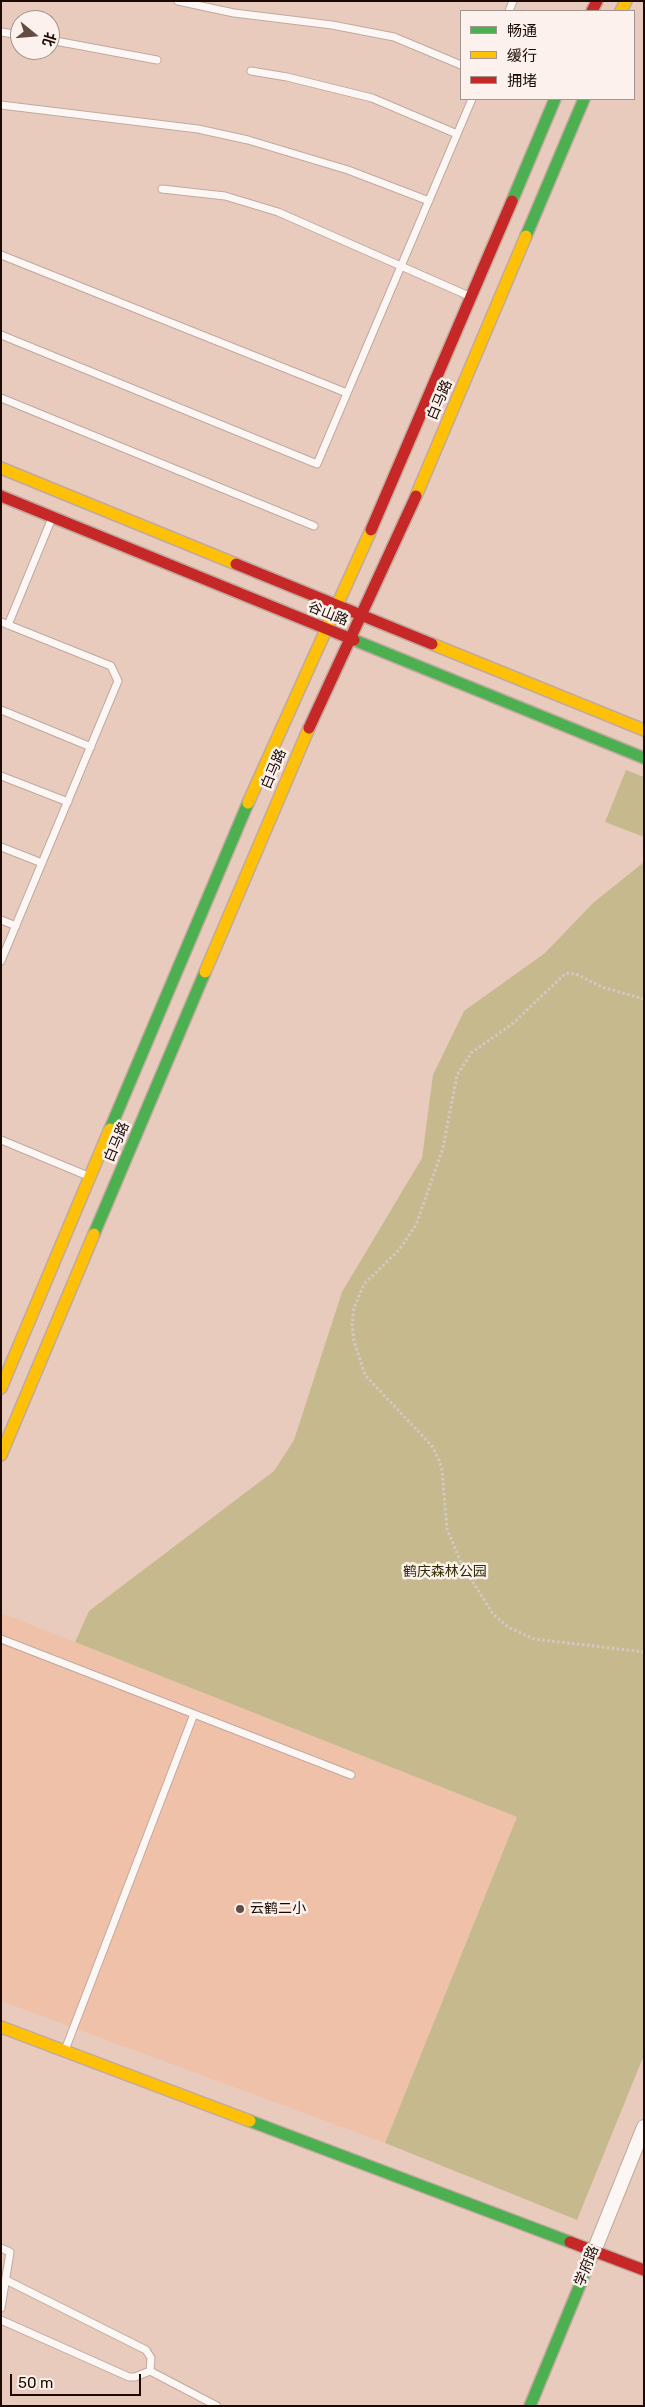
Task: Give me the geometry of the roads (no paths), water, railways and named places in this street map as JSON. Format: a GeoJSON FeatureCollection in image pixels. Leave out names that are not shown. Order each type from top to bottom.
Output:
{"type":"FeatureCollection","features":[{"type":"Feature","properties":{"kind":"street","name":"白马路"},"geometry":{"type":"LineString","coordinates":[[1,1388],[274,742],[387,496],[555,100]]}},
{"type":"Feature","properties":{"kind":"street","name":"白马路"},"geometry":{"type":"LineString","coordinates":[[1,1455],[298,752],[411,507],[584,100]]}},
{"type":"Feature","properties":{"kind":"street","name":"谷山路"},"geometry":{"type":"LineString","coordinates":[[1,468],[644,730]]}},
{"type":"Feature","properties":{"kind":"street","name":"谷山路"},"geometry":{"type":"LineString","coordinates":[[1,496],[644,758]]}},
{"type":"Feature","properties":{"kind":"street"},"geometry":{"type":"LineString","coordinates":[[1,2027],[644,2270]]}},
{"type":"Feature","properties":{"kind":"street","name":"学府路"},"geometry":{"type":"LineString","coordinates":[[530,2406],[644,2127]]}},
{"type":"Feature","properties":{"kind":"lane"},"geometry":{"type":"LineString","coordinates":[[178,1],[234,13],[332,25],[394,37],[460,65]]}},
{"type":"Feature","properties":{"kind":"lane"},"geometry":{"type":"LineString","coordinates":[[60,42],[157,60]]}},
{"type":"Feature","properties":{"kind":"lane"},"geometry":{"type":"LineString","coordinates":[[251,70],[287,76],[372,98],[457,134]]}},
{"type":"Feature","properties":{"kind":"lane"},"geometry":{"type":"LineString","coordinates":[[1,335],[316,464],[472,100]]}},
{"type":"Feature","properties":{"kind":"lane"},"geometry":{"type":"LineString","coordinates":[[1,105],[198,129],[240,138],[348,170],[428,201]]}},
{"type":"Feature","properties":{"kind":"lane"},"geometry":{"type":"LineString","coordinates":[[162,189],[199,192],[251,203],[278,212],[472,297]]}},
{"type":"Feature","properties":{"kind":"lane"},"geometry":{"type":"LineString","coordinates":[[1,255],[347,393]]}},
{"type":"Feature","properties":{"kind":"lane"},"geometry":{"type":"LineString","coordinates":[[1,398],[314,526]]}},
{"type":"Feature","properties":{"kind":"lane"},"geometry":{"type":"LineString","coordinates":[[1,961],[118,681],[111,666],[5,623],[52,517]]}},
{"type":"Feature","properties":{"kind":"lane"},"geometry":{"type":"LineString","coordinates":[[1,710],[90,747]]}},
{"type":"Feature","properties":{"kind":"lane"},"geometry":{"type":"LineString","coordinates":[[1,776],[68,802]]}},
{"type":"Feature","properties":{"kind":"lane"},"geometry":{"type":"LineString","coordinates":[[1,847],[42,863]]}},
{"type":"Feature","properties":{"kind":"lane"},"geometry":{"type":"LineString","coordinates":[[1,920],[16,926]]}},
{"type":"Feature","properties":{"kind":"lane"},"geometry":{"type":"LineString","coordinates":[[1,1140],[90,1177]]}},
{"type":"Feature","properties":{"kind":"lane"},"geometry":{"type":"LineString","coordinates":[[1,1639],[351,1775]]}},
{"type":"Feature","properties":{"kind":"lane"},"geometry":{"type":"LineString","coordinates":[[64,2051],[194,1714]]}},
{"type":"Feature","properties":{"kind":"lane"},"geometry":{"type":"LineString","coordinates":[[1,2248],[10,2252],[1,2308]]}},
{"type":"Feature","properties":{"kind":"lane"},"geometry":{"type":"LineString","coordinates":[[6,2280],[146,2350],[151,2358],[150,2371]]}},
{"type":"Feature","properties":{"kind":"lane"},"geometry":{"type":"LineString","coordinates":[[1,2320],[129,2377],[135,2377],[150,2371],[217,2406]]}},
{"type":"Feature","properties":{"kind":"place","name":"云鹤二小"},"geometry":{"type":"Point","coordinates":[240,1909]}},
{"type":"Feature","properties":{"kind":"park label","name":"鹤庆森林公园"},"geometry":{"type":"Point","coordinates":[445,1572]}}]}
